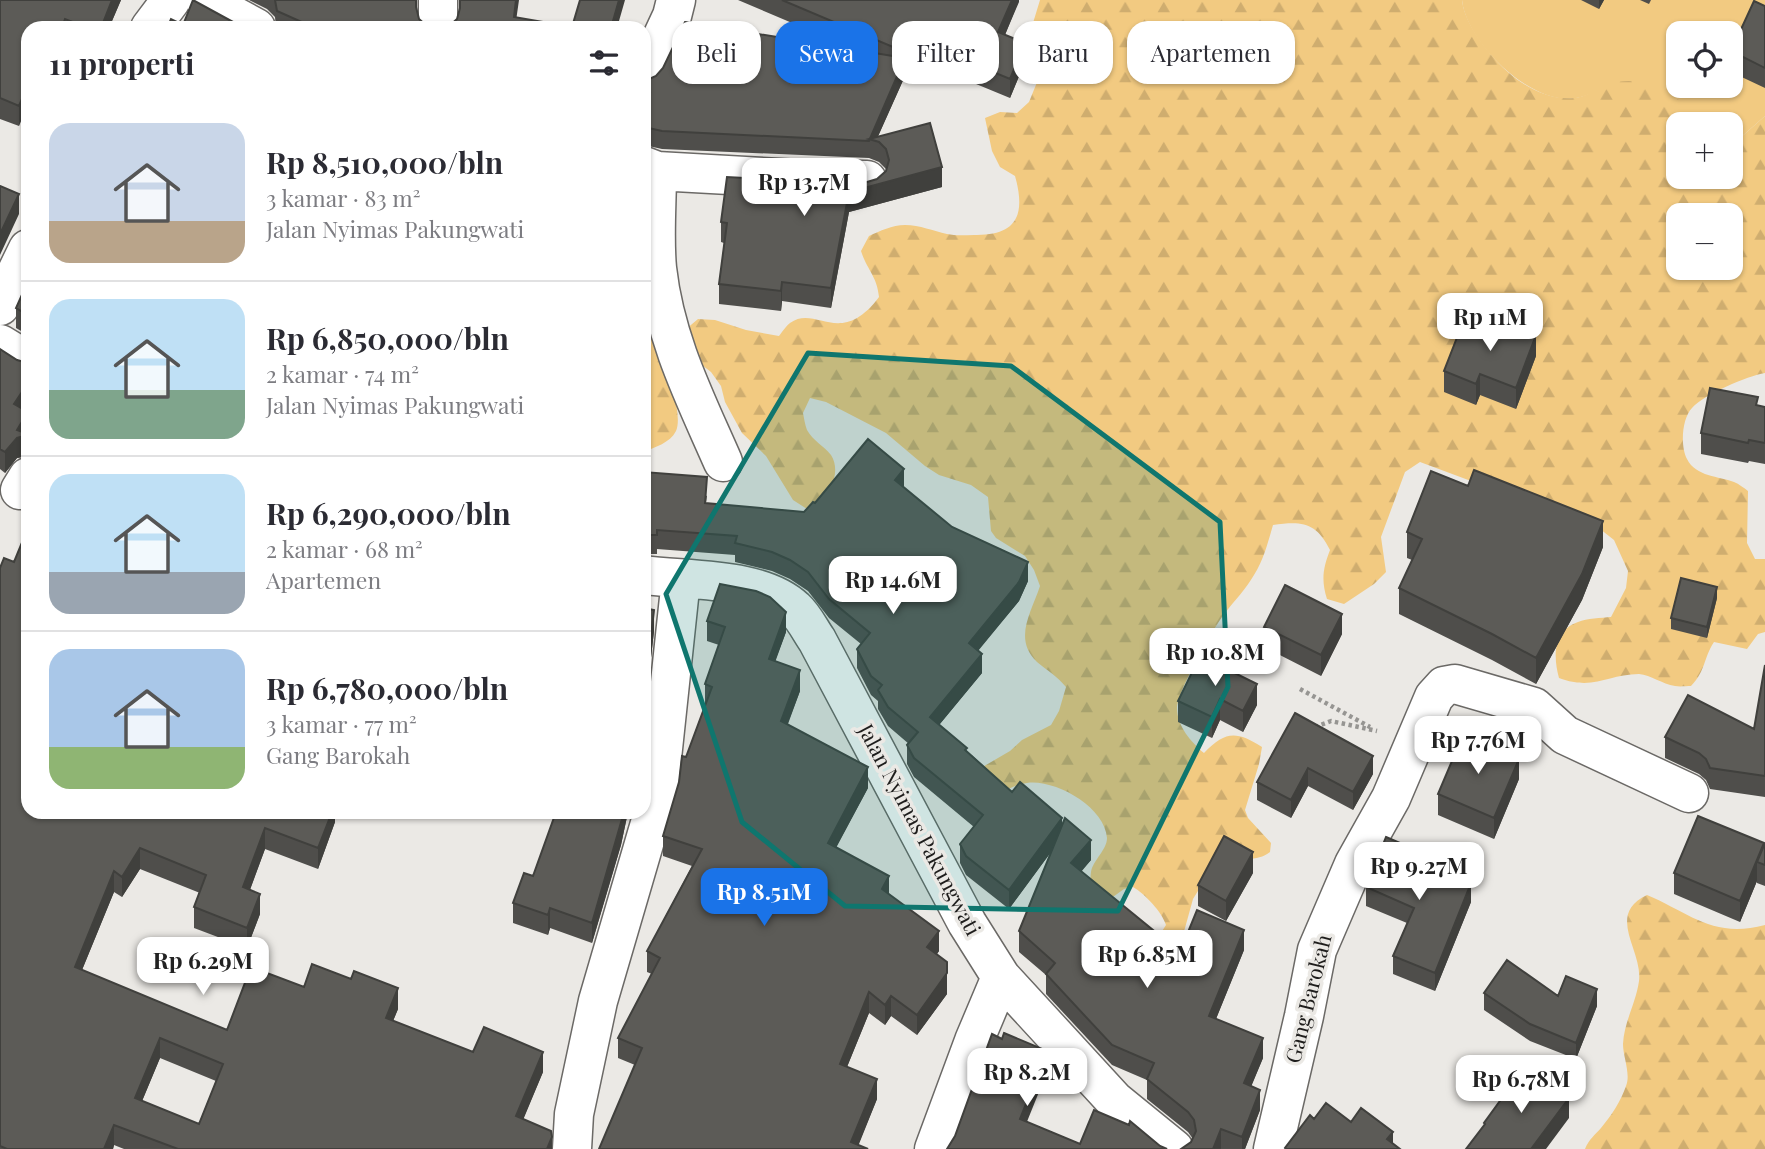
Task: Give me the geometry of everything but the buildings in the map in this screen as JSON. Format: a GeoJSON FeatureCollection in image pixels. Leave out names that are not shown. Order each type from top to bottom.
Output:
{"type":"FeatureCollection","features":[{"type":"Feature","properties":{"kind":"street"},"geometry":{"type":"LineString","coordinates":[[155,21],[170,0]]}},
{"type":"Feature","properties":{"kind":"street"},"geometry":{"type":"LineString","coordinates":[[205,0],[243,21]]}},
{"type":"Feature","properties":{"kind":"street"},"geometry":{"type":"LineString","coordinates":[[438,0],[438,21]]}},
{"type":"Feature","properties":{"kind":"street"},"geometry":{"type":"LineString","coordinates":[[651,61],[672,16],[676,0]]}},
{"type":"Feature","properties":{"kind":"street"},"geometry":{"type":"LineString","coordinates":[[651,169],[799,179],[867,180]]}},
{"type":"Feature","properties":{"kind":"street"},"geometry":{"type":"LineString","coordinates":[[651,183],[657,267],[676,357],[723,462]]}},
{"type":"Feature","properties":{"kind":"street"},"geometry":{"type":"LineString","coordinates":[[0,306],[21,263]]}},
{"type":"Feature","properties":{"kind":"street"},"geometry":{"type":"LineString","coordinates":[[0,344],[21,357]]}},
{"type":"Feature","properties":{"kind":"street"},"geometry":{"type":"LineString","coordinates":[[572,1149],[575,1114],[598,1001],[658,796],[662,577]]}},
{"type":"Feature","properties":{"kind":"street","name":"Jalan Nyimas Pakungwati"},"geometry":{"type":"LineString","coordinates":[[662,577],[748,586],[774,593],[797,610],[817,640],[967,923],[1001,977],[1115,1101],[1174,1149]]}},
{"type":"Feature","properties":{"kind":"street","name":"Gang Barokah"},"geometry":{"type":"LineString","coordinates":[[1273,1149],[1317,950],[1354,864],[1391,797],[1434,696],[1444,686],[1455,684],[1534,707],[1565,735],[1689,793]]}},
{"type":"Feature","properties":{"kind":"street"},"geometry":{"type":"LineString","coordinates":[[934,1149],[1001,977]]}},
{"type":"Feature","properties":{"kind":"path"},"geometry":{"type":"LineString","coordinates":[[1300,689],[1412,748]]}},
{"type":"Feature","properties":{"kind":"path"},"geometry":{"type":"LineString","coordinates":[[1306,730],[1331,721],[1374,730]]}},
{"type":"Feature","properties":{"kind":"highlighted area"},"geometry":{"type":"Polygon","coordinates":[[[808,353],[1011,366],[1220,522],[1228,687],[1118,911],[845,906],[742,822],[666,594],[808,353]]]}},
{"type":"Feature","properties":{"kind":"green space"},"geometry":{"type":"Polygon","coordinates":[[[1040,0],[1462,0],[1469,23],[1492,56],[1528,87],[1550,96],[1574,98],[1609,84],[1635,81],[1661,89],[1666,92],[1666,98],[1676,98],[1683,104],[1691,112],[1666,112],[1666,189],[1743,189],[1743,135],[1765,116],[1765,373],[1727,386],[1698,403],[1686,418],[1683,440],[1687,459],[1696,469],[1734,482],[1748,491],[1747,543],[1755,559],[1765,559],[1765,632],[1758,634],[1747,649],[1714,642],[1691,686],[1670,685],[1639,674],[1582,683],[1559,678],[1556,653],[1559,638],[1564,631],[1582,621],[1611,617],[1626,588],[1628,571],[1614,540],[1600,529],[1420,462],[1405,472],[1381,537],[1386,572],[1374,584],[1344,604],[1327,599],[1324,574],[1330,550],[1319,534],[1300,524],[1273,525],[1257,569],[1205,645],[1189,674],[1177,708],[1182,727],[1204,753],[1224,737],[1231,736],[1244,738],[1262,747],[1245,810],[1248,818],[1271,843],[1270,852],[1259,858],[1246,859],[1220,855],[1193,899],[1177,957],[1157,939],[1166,925],[1157,909],[1138,890],[1133,887],[1124,889],[1110,899],[1091,889],[1092,868],[1105,847],[1107,838],[1098,816],[1077,797],[1051,786],[1027,783],[1008,789],[978,807],[974,772],[1010,751],[1022,740],[1051,725],[1059,711],[1066,687],[1037,662],[1026,644],[1026,625],[1040,586],[1025,556],[996,538],[991,531],[988,497],[971,485],[939,475],[886,433],[826,402],[810,398],[803,413],[806,428],[831,455],[835,474],[823,504],[807,509],[793,500],[766,456],[742,433],[725,402],[721,386],[711,372],[698,362],[685,330],[698,319],[715,320],[746,330],[779,336],[789,324],[800,319],[841,323],[852,320],[865,312],[879,297],[861,251],[869,236],[900,225],[957,235],[989,234],[1009,227],[1018,212],[1015,176],[1000,167],[992,151],[985,118],[1000,112],[1017,113],[1029,102],[1036,84],[1113,84],[1113,21],[1034,21],[1040,0]]]}},
{"type":"Feature","properties":{"kind":"green space"},"geometry":{"type":"Polygon","coordinates":[[[1462,0],[1765,0],[1765,116],[1743,135],[1743,112],[1689,112],[1672,98],[1743,98],[1743,21],[1666,21],[1666,94],[1652,86],[1624,82],[1585,96],[1558,98],[1521,82],[1488,52],[1466,17],[1462,0]]]}},
{"type":"Feature","properties":{"kind":"green space"},"geometry":{"type":"Polygon","coordinates":[[[651,327],[673,388],[678,420],[676,431],[662,444],[651,449],[651,327]]]}},
{"type":"Feature","properties":{"kind":"green space"},"geometry":{"type":"Polygon","coordinates":[[[1647,895],[1716,926],[1731,929],[1765,925],[1765,1149],[1585,1149],[1615,1108],[1627,1081],[1623,1044],[1639,981],[1639,969],[1627,923],[1635,903],[1647,895]]]}}]}
